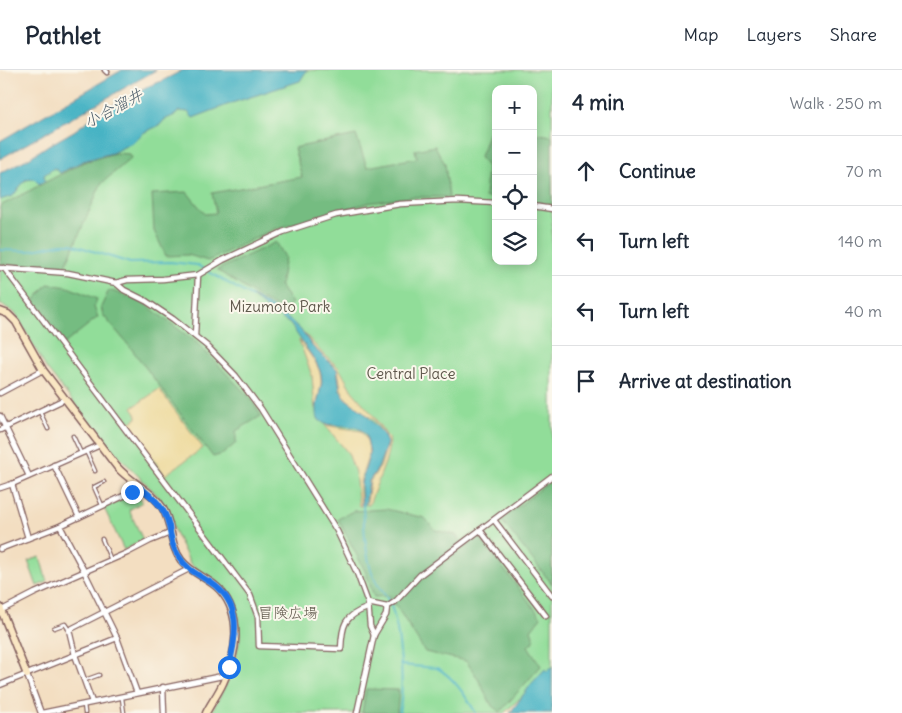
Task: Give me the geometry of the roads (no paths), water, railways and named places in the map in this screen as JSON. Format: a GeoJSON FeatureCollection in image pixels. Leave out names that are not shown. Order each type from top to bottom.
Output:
{"type":"FeatureCollection","features":[{"type":"Feature","properties":{"kind":"street"},"geometry":{"type":"LineString","coordinates":[[2,268],[68,272],[116,283],[128,280],[198,275],[223,260],[283,232],[336,215],[400,204],[480,200],[492,202]]}},
{"type":"Feature","properties":{"kind":"street"},"geometry":{"type":"LineString","coordinates":[[537,207],[552,209]]}},
{"type":"Feature","properties":{"kind":"street"},"geometry":{"type":"LineString","coordinates":[[2,268],[250,594],[258,617],[259,646],[341,649],[343,626],[346,620],[355,612],[367,606],[387,607],[393,603],[420,575],[552,476]]}},
{"type":"Feature","properties":{"kind":"street"},"geometry":{"type":"LineString","coordinates":[[195,336],[198,275]]}},
{"type":"Feature","properties":{"kind":"street"},"geometry":{"type":"LineString","coordinates":[[116,283],[124,290],[146,301],[173,319],[195,336],[236,376],[262,409],[337,531],[357,574],[374,635]]}},
{"type":"Feature","properties":{"kind":"street"},"geometry":{"type":"LineString","coordinates":[[0,311],[8,314],[16,322],[43,370],[122,473],[154,498],[162,508],[167,517],[176,553],[189,569],[215,586],[226,598],[236,623],[236,636],[226,674],[206,713]]}},
{"type":"Feature","properties":{"kind":"street"},"geometry":{"type":"LineString","coordinates":[[0,393],[43,370]]}},
{"type":"Feature","properties":{"kind":"street"},"geometry":{"type":"LineString","coordinates":[[0,430],[65,400]]}},
{"type":"Feature","properties":{"kind":"street"},"geometry":{"type":"LineString","coordinates":[[0,416],[29,476]]}},
{"type":"Feature","properties":{"kind":"street"},"geometry":{"type":"LineString","coordinates":[[0,488],[100,445]]}},
{"type":"Feature","properties":{"kind":"street"},"geometry":{"type":"LineString","coordinates":[[54,465],[79,517]]}},
{"type":"Feature","properties":{"kind":"street"},"geometry":{"type":"LineString","coordinates":[[12,484],[28,538]]}},
{"type":"Feature","properties":{"kind":"street"},"geometry":{"type":"LineString","coordinates":[[0,549],[60,526],[132,492],[138,486]]}},
{"type":"Feature","properties":{"kind":"street"},"geometry":{"type":"LineString","coordinates":[[494,520],[552,596]]}},
{"type":"Feature","properties":{"kind":"street"},"geometry":{"type":"LineString","coordinates":[[60,526],[117,638],[137,693]]}},
{"type":"Feature","properties":{"kind":"street"},"geometry":{"type":"LineString","coordinates":[[480,530],[546,616]]}},
{"type":"Feature","properties":{"kind":"street"},"geometry":{"type":"LineString","coordinates":[[170,533],[1,610],[41,713],[226,674]]}},
{"type":"Feature","properties":{"kind":"street"},"geometry":{"type":"LineString","coordinates":[[92,702],[68,630],[189,569]]}},
{"type":"Feature","properties":{"kind":"street"},"geometry":{"type":"LineString","coordinates":[[357,713],[374,635],[386,615],[387,607]]}},
{"type":"Feature","properties":{"kind":"street"},"geometry":{"type":"LineString","coordinates":[[0,685],[117,638]]}},
{"type":"Feature","properties":{"kind":"street"},"geometry":{"type":"LineString","coordinates":[[163,687],[164,713]]}},
{"type":"Feature","properties":{"kind":"lane"},"geometry":{"type":"LineString","coordinates":[[40,412],[48,429]]}},
{"type":"Feature","properties":{"kind":"lane"},"geometry":{"type":"LineString","coordinates":[[73,436],[81,453]]}},
{"type":"Feature","properties":{"kind":"lane"},"geometry":{"type":"LineString","coordinates":[[86,451],[95,471]]}},
{"type":"Feature","properties":{"kind":"lane"},"geometry":{"type":"LineString","coordinates":[[102,506],[94,487],[104,482]]}},
{"type":"Feature","properties":{"kind":"lane"},"geometry":{"type":"LineString","coordinates":[[102,539],[111,560]]}},
{"type":"Feature","properties":{"kind":"lane"},"geometry":{"type":"LineString","coordinates":[[54,628],[65,624],[68,630]]}},
{"type":"Feature","properties":{"kind":"lane"},"geometry":{"type":"LineString","coordinates":[[84,681],[100,675]]}},
{"type":"Feature","properties":{"kind":"lane"},"geometry":{"type":"LineString","coordinates":[[122,696],[124,713]]}},
{"type":"Feature","properties":{"kind":"lane"},"geometry":{"type":"LineString","coordinates":[[84,704],[85,713]]}},
{"type":"Feature","properties":{"kind":"water"},"geometry":{"type":"Polygon","coordinates":[[[122,70],[156,70],[0,159],[0,141],[122,70]]]}},
{"type":"Feature","properties":{"kind":"water","name":"小合溜井"},"geometry":{"type":"Polygon","coordinates":[[[183,70],[307,70],[300,81],[193,118],[188,112],[179,111],[164,120],[160,125],[143,133],[134,142],[112,153],[83,161],[60,173],[54,168],[44,175],[45,181],[39,184],[34,179],[25,180],[13,196],[0,200],[0,173],[74,131],[113,105],[183,70]]]}},
{"type":"Feature","properties":{"kind":"water"},"geometry":{"type":"Polygon","coordinates":[[[251,295],[284,315],[300,329],[313,347],[337,369],[340,390],[346,399],[364,412],[383,434],[387,443],[378,468],[369,481],[365,505],[362,506],[361,483],[370,453],[366,435],[362,430],[355,427],[325,424],[319,420],[317,404],[322,382],[321,373],[316,362],[290,324],[264,307],[251,295]]]}},
{"type":"Feature","properties":{"kind":"water"},"geometry":{"type":"Polygon","coordinates":[[[552,667],[552,713],[510,713],[532,683],[545,669],[547,671],[552,667]]]}},
{"type":"Feature","properties":{"kind":"waterway"},"geometry":{"type":"LineString","coordinates":[[0,250],[29,251],[61,244],[71,244],[130,263],[170,262],[197,265],[252,297]]}},
{"type":"Feature","properties":{"kind":"waterway"},"geometry":{"type":"LineString","coordinates":[[363,505],[365,539],[370,565],[374,578],[391,606],[397,629],[402,689],[399,713]]}},
{"type":"Feature","properties":{"kind":"waterway"},"geometry":{"type":"LineString","coordinates":[[400,665],[437,668],[459,688],[476,713]]}},
{"type":"Feature","properties":{"kind":"park label","name":"Mizumoto Park"},"geometry":{"type":"Point","coordinates":[280,307]}},
{"type":"Feature","properties":{"kind":"park label","name":"Central Place"},"geometry":{"type":"Point","coordinates":[411,374]}},
{"type":"Feature","properties":{"kind":"park label","name":"冒険広場"},"geometry":{"type":"Point","coordinates":[288,613]}}]}
